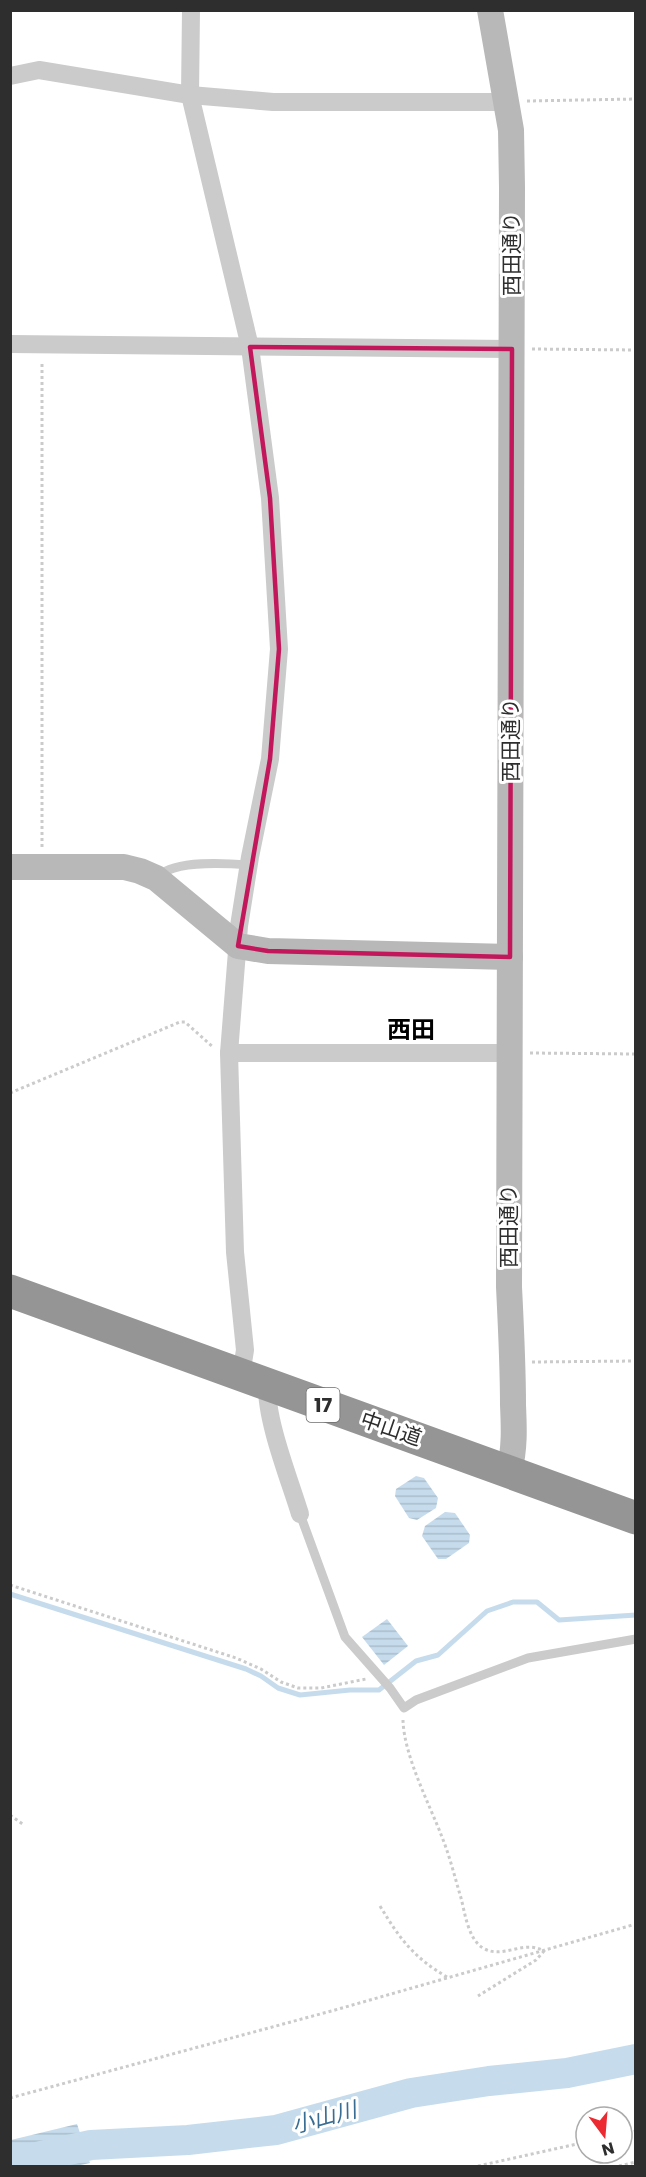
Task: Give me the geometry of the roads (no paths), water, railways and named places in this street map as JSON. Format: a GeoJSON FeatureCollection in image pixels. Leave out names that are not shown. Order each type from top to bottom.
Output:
{"type":"FeatureCollection","features":[{"type":"Feature","properties":{"kind":"highway","name":"中山道"},"geometry":{"type":"LineString","coordinates":[[10,1291],[636,1518]]}},
{"type":"Feature","properties":{"kind":"street"},"geometry":{"type":"LineString","coordinates":[[191,10],[190,95],[250,346],[270,498],[279,649],[270,759],[249,865],[238,946],[229,1053],[235,1252],[245,1350],[254,1380],[266,1398],[300,1514]]}},
{"type":"Feature","properties":{"kind":"street","name":"西田通り"},"geometry":{"type":"LineString","coordinates":[[490,10],[511,130],[508,1287],[513,1361],[514,1440],[509,1471]]}},
{"type":"Feature","properties":{"kind":"street"},"geometry":{"type":"LineString","coordinates":[[10,76],[39,70],[190,95],[273,102],[507,102]]}},
{"type":"Feature","properties":{"kind":"street"},"geometry":{"type":"LineString","coordinates":[[10,344],[512,349]]}},
{"type":"Feature","properties":{"kind":"street"},"geometry":{"type":"LineString","coordinates":[[10,867],[124,867],[140,871],[156,878],[238,946],[268,951],[510,957]]}},
{"type":"Feature","properties":{"kind":"street"},"geometry":{"type":"LineString","coordinates":[[229,1053],[510,1053]]}},
{"type":"Feature","properties":{"kind":"lane"},"geometry":{"type":"LineString","coordinates":[[156,878],[172,868],[201,864],[249,865]]}},
{"type":"Feature","properties":{"kind":"lane"},"geometry":{"type":"LineString","coordinates":[[300,1514],[345,1637],[384,1681],[404,1708],[416,1700],[528,1658],[636,1639]]}},
{"type":"Feature","properties":{"kind":"water"},"geometry":{"type":"Polygon","coordinates":[[[416,1476],[424,1478],[438,1498],[436,1508],[417,1520],[409,1518],[395,1496],[396,1489],[416,1476]]]}},
{"type":"Feature","properties":{"kind":"water"},"geometry":{"type":"Polygon","coordinates":[[[445,1512],[455,1513],[470,1535],[469,1543],[446,1559],[438,1559],[422,1536],[425,1526],[445,1512]]]}},
{"type":"Feature","properties":{"kind":"water"},"geometry":{"type":"Polygon","coordinates":[[[387,1619],[408,1646],[384,1665],[362,1637],[387,1619]]]}},
{"type":"Feature","properties":{"kind":"water"},"geometry":{"type":"Polygon","coordinates":[[[77,2124],[90,2163],[76,2166],[11,2166],[11,2140],[77,2124]]]}},
{"type":"Feature","properties":{"kind":"waterway"},"geometry":{"type":"LineString","coordinates":[[10,1594],[246,1669],[278,1688],[300,1695],[350,1690],[379,1690],[416,1661],[438,1655],[487,1611],[513,1602],[537,1602],[559,1620],[636,1615]]}},
{"type":"Feature","properties":{"kind":"waterway","name":"小山川"},"geometry":{"type":"LineString","coordinates":[[10,2163],[91,2145],[188,2140],[276,2130],[411,2093],[489,2081],[567,2073],[636,2059]]}},
{"type":"Feature","properties":{"kind":"district","name":"西田"},"geometry":{"type":"Point","coordinates":[411,1030]}}]}
